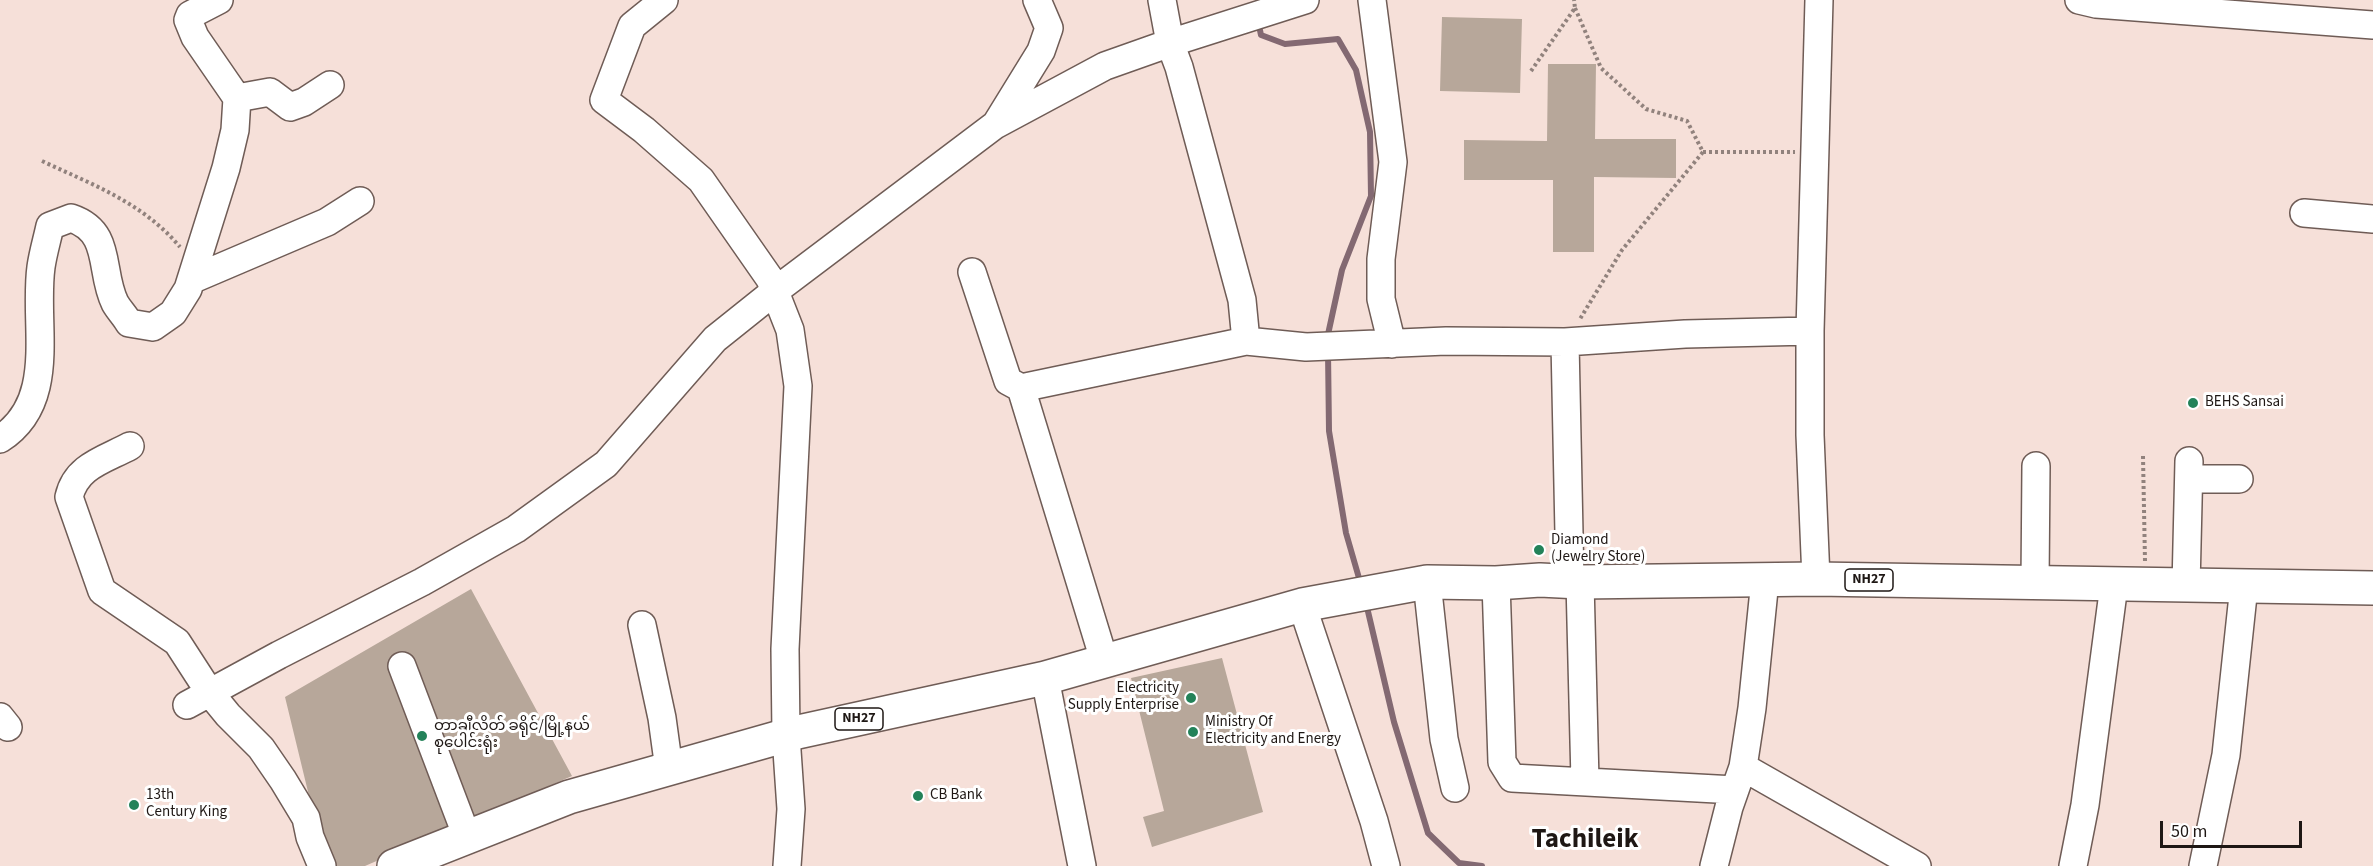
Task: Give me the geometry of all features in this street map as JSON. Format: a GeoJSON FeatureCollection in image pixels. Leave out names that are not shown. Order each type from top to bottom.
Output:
{"type":"FeatureCollection","features":[{"type":"Feature","properties":{"kind":"main road","name":"NH27"},"geometry":{"type":"LineString","coordinates":[[394,866],[569,797],[798,732],[1106,663],[1317,602],[1428,582],[1816,579],[2130,586],[2373,588]]}},
{"type":"Feature","properties":{"kind":"street"},"geometry":{"type":"LineString","coordinates":[[0,439],[17,426],[31,404],[40,368],[41,268],[50,226],[70,218],[86,223],[99,242],[115,303],[129,322],[153,327],[173,314],[191,280],[226,168],[235,130],[237,98],[195,37],[188,20],[190,15],[219,0]]}},
{"type":"Feature","properties":{"kind":"street"},"geometry":{"type":"LineString","coordinates":[[664,0],[632,26],[604,100],[644,130],[700,180],[770,279],[790,330],[798,386],[785,649],[786,736],[791,809],[787,866]]}},
{"type":"Feature","properties":{"kind":"street"},"geometry":{"type":"LineString","coordinates":[[995,125],[1041,51],[1049,28],[1037,0]]}},
{"type":"Feature","properties":{"kind":"street"},"geometry":{"type":"LineString","coordinates":[[1161,0],[1170,43],[1179,67],[1242,300],[1246,341]]}},
{"type":"Feature","properties":{"kind":"street"},"geometry":{"type":"LineString","coordinates":[[199,699],[422,582],[516,529],[606,464],[715,339],[995,125],[1106,66],[1305,0]]}},
{"type":"Feature","properties":{"kind":"street"},"geometry":{"type":"LineString","coordinates":[[1372,0],[1393,162],[1381,259],[1381,299],[1392,344]]}},
{"type":"Feature","properties":{"kind":"street"},"geometry":{"type":"LineString","coordinates":[[1816,579],[1810,435],[1810,331],[1819,0]]}},
{"type":"Feature","properties":{"kind":"street"},"geometry":{"type":"LineString","coordinates":[[2079,0],[2096,4],[2324,11],[2373,25]]}},
{"type":"Feature","properties":{"kind":"street"},"geometry":{"type":"LineString","coordinates":[[237,98],[270,92],[290,107],[304,102],[330,86]]}},
{"type":"Feature","properties":{"kind":"street"},"geometry":{"type":"LineString","coordinates":[[191,280],[327,222],[360,201]]}},
{"type":"Feature","properties":{"kind":"street"},"geometry":{"type":"LineString","coordinates":[[2304,213],[2373,219]]}},
{"type":"Feature","properties":{"kind":"street"},"geometry":{"type":"LineString","coordinates":[[972,272],[1008,381],[1021,388],[1246,341],[1306,347],[1446,341],[1565,342],[1684,334],[1810,331]]}},
{"type":"Feature","properties":{"kind":"street"},"geometry":{"type":"LineString","coordinates":[[1565,342],[1585,781]]}},
{"type":"Feature","properties":{"kind":"street"},"geometry":{"type":"LineString","coordinates":[[1021,388],[1106,663]]}},
{"type":"Feature","properties":{"kind":"street"},"geometry":{"type":"LineString","coordinates":[[130,446],[82,471],[72,485],[69,497],[102,591],[177,642],[199,699],[228,715],[261,748],[283,780],[306,818],[310,837],[322,866]]}},
{"type":"Feature","properties":{"kind":"street"},"geometry":{"type":"LineString","coordinates":[[2034,583],[2036,466]]}},
{"type":"Feature","properties":{"kind":"street"},"geometry":{"type":"LineString","coordinates":[[2186,586],[2189,470],[2239,479]]}},
{"type":"Feature","properties":{"kind":"street"},"geometry":{"type":"LineString","coordinates":[[1714,866],[1739,778],[1752,708],[1766,580]]}},
{"type":"Feature","properties":{"kind":"street"},"geometry":{"type":"LineString","coordinates":[[1428,582],[1444,739],[1455,788]]}},
{"type":"Feature","properties":{"kind":"street"},"geometry":{"type":"LineString","coordinates":[[1496,583],[1502,762],[1512,778],[1585,781],[1739,778],[1917,866]]}},
{"type":"Feature","properties":{"kind":"street"},"geometry":{"type":"LineString","coordinates":[[2073,866],[2130,586]]}},
{"type":"Feature","properties":{"kind":"street"},"geometry":{"type":"LineString","coordinates":[[2203,866],[2226,755],[2244,586]]}},
{"type":"Feature","properties":{"kind":"street"},"geometry":{"type":"LineString","coordinates":[[1317,602],[1386,866]]}},
{"type":"Feature","properties":{"kind":"street"},"geometry":{"type":"LineString","coordinates":[[642,625],[662,718],[669,769]]}},
{"type":"Feature","properties":{"kind":"street"},"geometry":{"type":"LineString","coordinates":[[402,666],[467,837]]}},
{"type":"Feature","properties":{"kind":"street"},"geometry":{"type":"LineString","coordinates":[[1045,678],[1082,866]]}},
{"type":"Feature","properties":{"kind":"path"},"geometry":{"type":"LineString","coordinates":[[1574,0],[1575,8],[1601,68],[1646,109],[1687,121],[1703,152]]}},
{"type":"Feature","properties":{"kind":"path"},"geometry":{"type":"LineString","coordinates":[[1531,71],[1575,8]]}},
{"type":"Feature","properties":{"kind":"path"},"geometry":{"type":"LineString","coordinates":[[1703,152],[1816,152]]}},
{"type":"Feature","properties":{"kind":"path"},"geometry":{"type":"LineString","coordinates":[[1565,342],[1622,250],[1703,152]]}},
{"type":"Feature","properties":{"kind":"path"},"geometry":{"type":"LineString","coordinates":[[42,161],[131,203],[167,232],[184,252],[191,280]]}},
{"type":"Feature","properties":{"kind":"path"},"geometry":{"type":"LineString","coordinates":[[2130,586],[2143,456]]}},
{"type":"Feature","properties":{"kind":"building"},"geometry":{"type":"Polygon","coordinates":[[[1442,17],[1522,19],[1520,93],[1440,91],[1442,17]]]}},
{"type":"Feature","properties":{"kind":"building"},"geometry":{"type":"Polygon","coordinates":[[[1548,64],[1596,64],[1595,139],[1676,139],[1676,178],[1594,177],[1594,252],[1553,252],[1553,180],[1464,180],[1464,140],[1547,141],[1548,64]]]}},
{"type":"Feature","properties":{"kind":"building","name":"တာချီလိတ် ခရိုင်/မြို့နယ် စုပေါင်းရုံး"},"geometry":{"type":"Polygon","coordinates":[[[471,589],[572,776],[365,866],[326,866],[285,697],[471,589]]]}},
{"type":"Feature","properties":{"kind":"building","name":"Ministry Of Electricity and Energy"},"geometry":{"type":"Polygon","coordinates":[[[1222,658],[1263,812],[1152,847],[1143,817],[1164,811],[1131,678],[1222,658]]]}},
{"type":"Feature","properties":{"kind":"waterway"},"geometry":{"type":"LineString","coordinates":[[1258,21],[1261,35],[1285,44],[1338,39],[1356,70],[1370,132],[1371,196],[1342,270],[1327,339]]}},
{"type":"Feature","properties":{"kind":"waterway"},"geometry":{"type":"LineString","coordinates":[[1328,352],[1329,431],[1346,533],[1361,585]]}},
{"type":"Feature","properties":{"kind":"waterway"},"geometry":{"type":"LineString","coordinates":[[1366,603],[1394,722],[1428,833],[1459,863],[1482,866]]}},
{"type":"Feature","properties":{"kind":"place","name":"BEHS Sansai"},"geometry":{"type":"Point","coordinates":[2193,403]}},
{"type":"Feature","properties":{"kind":"place","name":"Diamond (Jewelry Store)"},"geometry":{"type":"Point","coordinates":[1539,550]}},
{"type":"Feature","properties":{"kind":"place","name":"Electricity Supply Enterprise"},"geometry":{"type":"Point","coordinates":[1191,698]}},
{"type":"Feature","properties":{"kind":"place","name":"Ministry Of Electricity and Energy"},"geometry":{"type":"Point","coordinates":[1193,732]}},
{"type":"Feature","properties":{"kind":"place","name":"တာချီလိတ် ခရိုင်/မြို့နယ် စုပေါင်းရုံး"},"geometry":{"type":"Point","coordinates":[422,736]}},
{"type":"Feature","properties":{"kind":"place","name":"CB Bank"},"geometry":{"type":"Point","coordinates":[918,796]}},
{"type":"Feature","properties":{"kind":"place","name":"13th Century King"},"geometry":{"type":"Point","coordinates":[134,805]}},
{"type":"Feature","properties":{"kind":"district","name":"Tachileik"},"geometry":{"type":"Point","coordinates":[1585,841]}}]}
